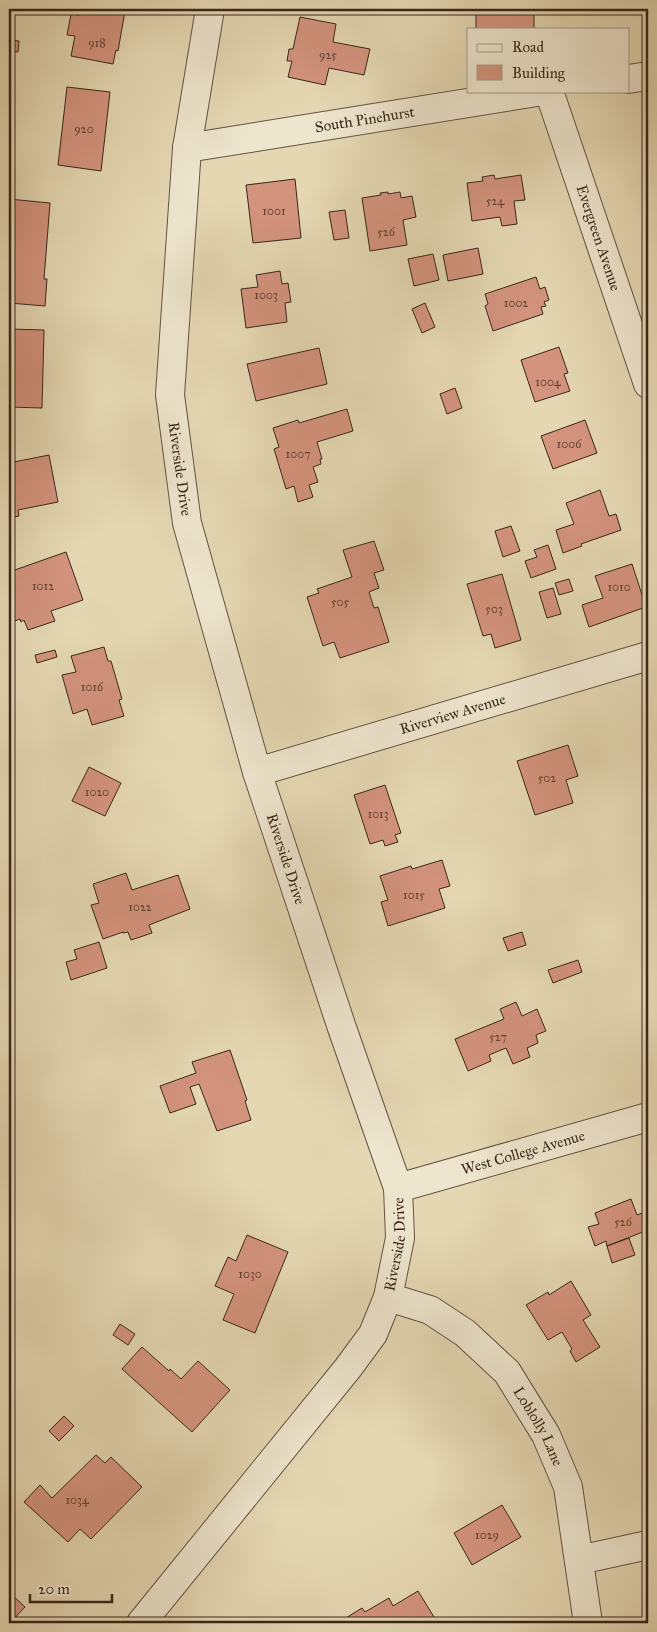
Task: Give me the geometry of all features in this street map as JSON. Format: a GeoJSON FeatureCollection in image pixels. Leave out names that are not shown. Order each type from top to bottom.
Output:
{"type":"FeatureCollection","features":[{"type":"Feature","properties":{"kind":"street","name":"Riverside Drive"},"geometry":{"type":"LineString","coordinates":[[141,1623],[348,1368],[373,1334],[388,1297],[400,1238],[398,1188],[342,1028],[257,772],[187,523],[170,395],[187,148],[210,9]]}},
{"type":"Feature","properties":{"kind":"street"},"geometry":{"type":"LineString","coordinates":[[630,79],[648,76]]}},
{"type":"Feature","properties":{"kind":"street","name":"South Pinehurst"},"geometry":{"type":"LineString","coordinates":[[187,148],[537,92]]}},
{"type":"Feature","properties":{"kind":"street","name":"Evergreen Avenue"},"geometry":{"type":"LineString","coordinates":[[549,92],[648,384]]}},
{"type":"Feature","properties":{"kind":"street","name":"Riverview Avenue"},"geometry":{"type":"LineString","coordinates":[[257,772],[648,656]]}},
{"type":"Feature","properties":{"kind":"street","name":"West College Avenue"},"geometry":{"type":"LineString","coordinates":[[398,1188],[648,1117]]}},
{"type":"Feature","properties":{"kind":"street","name":"Loblolly Lane"},"geometry":{"type":"LineString","coordinates":[[388,1297],[430,1310],[465,1333],[507,1372],[546,1435],[568,1487],[588,1623]]}},
{"type":"Feature","properties":{"kind":"street"},"geometry":{"type":"LineString","coordinates":[[579,1560],[648,1545]]}},
{"type":"Feature","properties":{"kind":"building"},"geometry":{"type":"Polygon","coordinates":[[[80,9],[125,11],[118,51],[116,50],[113,64],[71,56],[75,36],[67,35],[71,14],[79,15],[80,9]]]}},
{"type":"Feature","properties":{"kind":"building"},"geometry":{"type":"Polygon","coordinates":[[[485,9],[534,9],[534,28],[476,28],[476,13],[485,13],[485,9]]]}},
{"type":"Feature","properties":{"kind":"building"},"geometry":{"type":"Polygon","coordinates":[[[300,17],[336,24],[333,42],[370,49],[364,75],[329,68],[325,85],[288,77],[292,61],[287,61],[289,49],[293,49],[300,17]]]}},
{"type":"Feature","properties":{"kind":"building"},"geometry":{"type":"Polygon","coordinates":[[[9,40],[19,41],[18,52],[9,51],[9,40]]]}},
{"type":"Feature","properties":{"kind":"building"},"geometry":{"type":"Polygon","coordinates":[[[67,87],[110,92],[101,171],[58,165],[67,87]]]}},
{"type":"Feature","properties":{"kind":"building"},"geometry":{"type":"Polygon","coordinates":[[[494,175],[495,179],[521,175],[525,200],[514,201],[517,224],[502,226],[500,217],[472,221],[467,183],[483,181],[482,177],[494,175]]]}},
{"type":"Feature","properties":{"kind":"building"},"geometry":{"type":"Polygon","coordinates":[[[295,179],[301,238],[253,243],[246,185],[295,179]]]}},
{"type":"Feature","properties":{"kind":"building"},"geometry":{"type":"Polygon","coordinates":[[[388,192],[388,194],[400,192],[401,198],[412,196],[416,217],[403,220],[407,245],[370,251],[362,198],[388,192]]]}},
{"type":"Feature","properties":{"kind":"building"},"geometry":{"type":"Polygon","coordinates":[[[9,199],[50,203],[44,279],[47,279],[45,306],[9,303],[9,199]]]}},
{"type":"Feature","properties":{"kind":"building"},"geometry":{"type":"Polygon","coordinates":[[[345,210],[349,238],[334,240],[329,212],[345,210]]]}},
{"type":"Feature","properties":{"kind":"building"},"geometry":{"type":"Polygon","coordinates":[[[478,248],[483,274],[448,281],[443,255],[478,248]]]}},
{"type":"Feature","properties":{"kind":"building"},"geometry":{"type":"Polygon","coordinates":[[[433,254],[439,280],[414,286],[408,259],[433,254]]]}},
{"type":"Feature","properties":{"kind":"building"},"geometry":{"type":"Polygon","coordinates":[[[280,271],[282,284],[288,283],[291,302],[285,303],[287,322],[246,328],[241,289],[258,287],[256,275],[280,271]]]}},
{"type":"Feature","properties":{"kind":"building"},"geometry":{"type":"Polygon","coordinates":[[[536,277],[540,289],[545,287],[549,300],[544,302],[546,306],[541,307],[543,314],[493,331],[485,306],[488,304],[485,294],[536,277]]]}},
{"type":"Feature","properties":{"kind":"building"},"geometry":{"type":"Polygon","coordinates":[[[425,303],[435,327],[422,333],[412,309],[425,303]]]}},
{"type":"Feature","properties":{"kind":"building"},"geometry":{"type":"Polygon","coordinates":[[[9,329],[44,330],[42,408],[9,407],[9,329]]]}},
{"type":"Feature","properties":{"kind":"building"},"geometry":{"type":"Polygon","coordinates":[[[559,347],[568,373],[564,374],[570,391],[535,402],[521,360],[559,347]]]}},
{"type":"Feature","properties":{"kind":"building"},"geometry":{"type":"Polygon","coordinates":[[[319,348],[327,384],[256,401],[247,364],[319,348]]]}},
{"type":"Feature","properties":{"kind":"building"},"geometry":{"type":"Polygon","coordinates":[[[455,388],[462,408],[447,414],[440,394],[455,388]]]}},
{"type":"Feature","properties":{"kind":"building"},"geometry":{"type":"Polygon","coordinates":[[[347,409],[353,431],[317,442],[322,459],[320,459],[321,464],[313,467],[318,482],[309,485],[313,497],[298,502],[294,486],[286,489],[274,449],[279,447],[273,428],[298,420],[299,423],[347,409]]]}},
{"type":"Feature","properties":{"kind":"building"},"geometry":{"type":"Polygon","coordinates":[[[585,420],[597,453],[553,469],[541,436],[585,420]]]}},
{"type":"Feature","properties":{"kind":"building"},"geometry":{"type":"Polygon","coordinates":[[[49,455],[58,502],[18,510],[19,516],[9,518],[9,463],[49,455]]]}},
{"type":"Feature","properties":{"kind":"building"},"geometry":{"type":"Polygon","coordinates":[[[600,490],[609,516],[616,514],[621,530],[581,544],[582,546],[563,553],[556,530],[574,524],[566,503],[600,490]]]}},
{"type":"Feature","properties":{"kind":"building"},"geometry":{"type":"Polygon","coordinates":[[[511,526],[520,551],[503,557],[495,531],[511,526]]]}},
{"type":"Feature","properties":{"kind":"building"},"geometry":{"type":"Polygon","coordinates":[[[374,541],[384,570],[374,573],[379,588],[369,592],[374,608],[378,607],[389,642],[340,658],[334,642],[323,646],[307,597],[319,593],[317,589],[352,577],[343,550],[374,541]]]}},
{"type":"Feature","properties":{"kind":"building"},"geometry":{"type":"Polygon","coordinates":[[[548,545],[556,569],[531,578],[525,561],[537,557],[534,550],[548,545]]]}},
{"type":"Feature","properties":{"kind":"building"},"geometry":{"type":"Polygon","coordinates":[[[66,552],[83,600],[51,611],[55,621],[28,630],[24,620],[21,622],[20,619],[9,623],[9,572],[66,552]]]}},
{"type":"Feature","properties":{"kind":"building"},"geometry":{"type":"Polygon","coordinates":[[[632,564],[646,607],[589,627],[582,605],[603,598],[595,576],[632,564]]]}},
{"type":"Feature","properties":{"kind":"building"},"geometry":{"type":"Polygon","coordinates":[[[502,574],[521,640],[495,648],[491,634],[483,636],[467,584],[502,574]]]}},
{"type":"Feature","properties":{"kind":"building"},"geometry":{"type":"Polygon","coordinates":[[[569,579],[573,591],[559,595],[555,583],[569,579]]]}},
{"type":"Feature","properties":{"kind":"building"},"geometry":{"type":"Polygon","coordinates":[[[553,588],[561,614],[547,618],[539,592],[553,588]]]}},
{"type":"Feature","properties":{"kind":"building"},"geometry":{"type":"Polygon","coordinates":[[[104,647],[108,661],[111,661],[122,699],[119,700],[124,716],[92,725],[87,709],[73,714],[62,675],[76,672],[71,656],[104,647]]]}},
{"type":"Feature","properties":{"kind":"building"},"geometry":{"type":"Polygon","coordinates":[[[55,650],[57,657],[37,663],[35,655],[55,650]]]}},
{"type":"Feature","properties":{"kind":"building"},"geometry":{"type":"Polygon","coordinates":[[[568,745],[578,776],[566,780],[573,803],[535,815],[517,761],[568,745]]]}},
{"type":"Feature","properties":{"kind":"building"},"geometry":{"type":"Polygon","coordinates":[[[89,767],[121,783],[105,816],[72,801],[89,767]]]}},
{"type":"Feature","properties":{"kind":"building"},"geometry":{"type":"Polygon","coordinates":[[[385,785],[401,833],[395,835],[398,842],[385,846],[383,840],[370,844],[354,795],[385,785]]]}},
{"type":"Feature","properties":{"kind":"building"},"geometry":{"type":"Polygon","coordinates":[[[442,860],[450,886],[439,889],[445,908],[388,926],[381,902],[388,900],[380,876],[411,866],[412,869],[442,860]]]}},
{"type":"Feature","properties":{"kind":"building"},"geometry":{"type":"Polygon","coordinates":[[[126,873],[132,890],[178,875],[190,909],[149,925],[152,933],[131,940],[128,932],[123,932],[103,939],[91,905],[99,903],[93,884],[126,873]]]}},
{"type":"Feature","properties":{"kind":"building"},"geometry":{"type":"Polygon","coordinates":[[[522,932],[526,945],[508,951],[503,938],[522,932]]]}},
{"type":"Feature","properties":{"kind":"building"},"geometry":{"type":"Polygon","coordinates":[[[99,942],[107,968],[71,980],[66,962],[77,959],[74,950],[99,942]]]}},
{"type":"Feature","properties":{"kind":"building"},"geometry":{"type":"Polygon","coordinates":[[[578,960],[582,972],[553,983],[548,970],[578,960]]]}},
{"type":"Feature","properties":{"kind":"building"},"geometry":{"type":"Polygon","coordinates":[[[516,1002],[522,1016],[537,1009],[546,1031],[536,1035],[538,1043],[527,1048],[530,1057],[513,1064],[506,1048],[489,1055],[491,1061],[468,1071],[455,1039],[504,1019],[500,1009],[516,1002]]]}},
{"type":"Feature","properties":{"kind":"building"},"geometry":{"type":"Polygon","coordinates":[[[230,1050],[247,1100],[245,1101],[251,1120],[217,1131],[199,1084],[190,1087],[196,1104],[170,1113],[160,1086],[196,1073],[192,1062],[230,1050]]]}},
{"type":"Feature","properties":{"kind":"building"},"geometry":{"type":"Polygon","coordinates":[[[631,1199],[637,1215],[645,1212],[648,1230],[607,1246],[606,1241],[595,1246],[588,1227],[599,1224],[595,1213],[631,1199]]]}},
{"type":"Feature","properties":{"kind":"building"},"geometry":{"type":"Polygon","coordinates":[[[247,1235],[288,1252],[255,1333],[223,1320],[234,1294],[215,1286],[228,1257],[236,1261],[247,1235]]]}},
{"type":"Feature","properties":{"kind":"building"},"geometry":{"type":"Polygon","coordinates":[[[629,1238],[635,1255],[612,1263],[607,1246],[629,1238]]]}},
{"type":"Feature","properties":{"kind":"building"},"geometry":{"type":"Polygon","coordinates":[[[571,1281],[591,1315],[583,1320],[600,1347],[576,1362],[570,1351],[572,1349],[562,1332],[548,1340],[526,1305],[548,1292],[549,1295],[571,1281]]]}},
{"type":"Feature","properties":{"kind":"building"},"geometry":{"type":"Polygon","coordinates":[[[120,1324],[135,1334],[128,1345],[113,1335],[120,1324]]]}},
{"type":"Feature","properties":{"kind":"building"},"geometry":{"type":"Polygon","coordinates":[[[142,1347],[181,1379],[198,1361],[230,1390],[192,1432],[122,1369],[142,1347]]]}},
{"type":"Feature","properties":{"kind":"building"},"geometry":{"type":"Polygon","coordinates":[[[64,1416],[74,1426],[59,1441],[49,1431],[64,1416]]]}},
{"type":"Feature","properties":{"kind":"building"},"geometry":{"type":"Polygon","coordinates":[[[96,1455],[105,1463],[111,1457],[142,1487],[91,1539],[80,1529],[68,1542],[24,1502],[40,1485],[52,1498],[96,1455]]]}},
{"type":"Feature","properties":{"kind":"building"},"geometry":{"type":"Polygon","coordinates":[[[502,1505],[521,1537],[472,1565],[454,1533],[502,1505]]]}},
{"type":"Feature","properties":{"kind":"building"},"geometry":{"type":"Polygon","coordinates":[[[418,1591],[434,1617],[425,1623],[343,1623],[341,1621],[362,1608],[365,1612],[389,1598],[393,1606],[418,1591]]]}},
{"type":"Feature","properties":{"kind":"building"},"geometry":{"type":"Polygon","coordinates":[[[9,1592],[25,1607],[10,1623],[9,1623],[9,1592]]]}}]}
